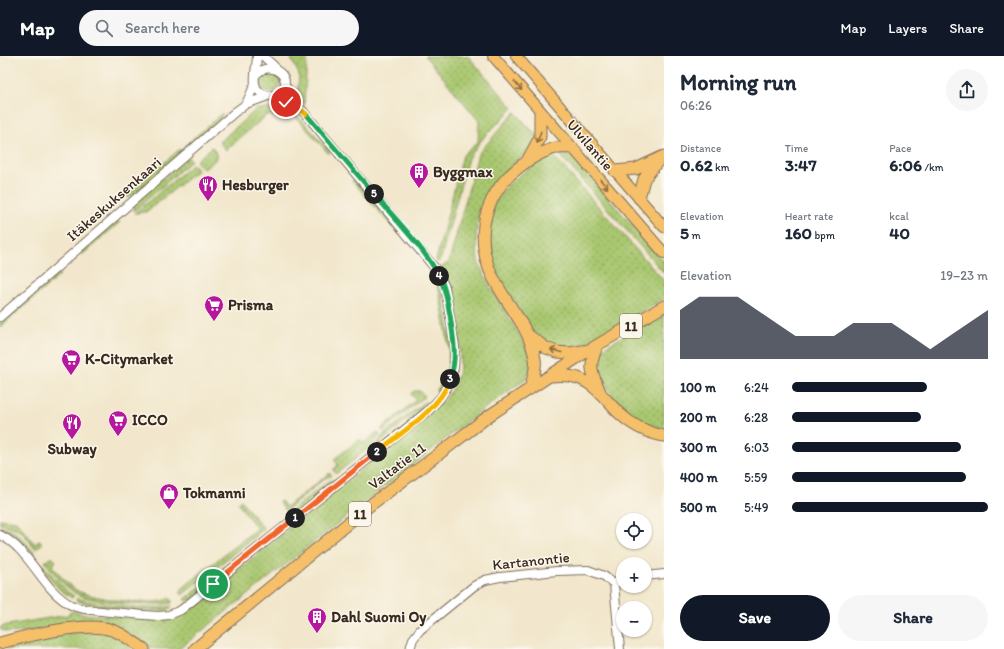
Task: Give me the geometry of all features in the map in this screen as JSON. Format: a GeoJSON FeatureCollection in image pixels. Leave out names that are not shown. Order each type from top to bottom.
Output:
{"type":"FeatureCollection","features":[{"type":"Feature","properties":{"kind":"highway"},"geometry":{"type":"LineString","coordinates":[[527,161],[540,137],[540,111]]}},
{"type":"Feature","properties":{"kind":"highway"},"geometry":{"type":"LineString","coordinates":[[530,389],[535,361],[528,335],[490,273],[484,252],[485,220],[487,209],[492,199],[506,180],[527,161],[552,149],[573,148]]}},
{"type":"Feature","properties":{"kind":"highway"},"geometry":{"type":"LineString","coordinates":[[616,171],[636,169],[662,158]]}},
{"type":"Feature","properties":{"kind":"highway"},"geometry":{"type":"LineString","coordinates":[[639,198],[644,179],[662,158]]}},
{"type":"Feature","properties":{"kind":"highway","name":"Valtatie 11"},"geometry":{"type":"LineString","coordinates":[[195,649],[370,506],[490,415],[593,348],[664,306]]}},
{"type":"Feature","properties":{"kind":"highway"},"geometry":{"type":"LineString","coordinates":[[528,335],[546,348],[557,352],[569,353],[593,348],[591,366],[601,393]]}},
{"type":"Feature","properties":{"kind":"highway"},"geometry":{"type":"LineString","coordinates":[[550,376],[571,376],[580,379],[601,393],[620,414],[630,422],[642,430],[664,436]]}},
{"type":"Feature","properties":{"kind":"highway"},"geometry":{"type":"LineString","coordinates":[[0,643],[28,636],[97,627],[106,628],[119,633],[140,648]]}},
{"type":"Feature","properties":{"kind":"main road","name":"Ulvilantie"},"geometry":{"type":"LineString","coordinates":[[493,56],[664,253]]}},
{"type":"Feature","properties":{"kind":"main road","name":"Ulvilantie"},"geometry":{"type":"LineString","coordinates":[[516,56],[664,227]]}},
{"type":"Feature","properties":{"kind":"street","name":"Itäkeskuksenkaari"},"geometry":{"type":"LineString","coordinates":[[246,104],[255,80],[257,56]]}},
{"type":"Feature","properties":{"kind":"street"},"geometry":{"type":"LineString","coordinates":[[263,56],[282,71],[285,85],[295,105]]}},
{"type":"Feature","properties":{"kind":"street"},"geometry":{"type":"LineString","coordinates":[[0,535],[10,539],[54,591],[71,605],[84,609],[159,616],[169,615],[181,610],[429,410],[441,397],[448,385],[454,368],[455,347],[445,287],[434,267],[422,251],[303,111],[295,105],[262,94],[257,90],[255,80],[258,71],[262,67],[268,65],[274,66]]}},
{"type":"Feature","properties":{"kind":"street"},"geometry":{"type":"LineString","coordinates":[[271,96],[281,91],[285,85]]}},
{"type":"Feature","properties":{"kind":"street","name":"Itäkeskuksenkaari"},"geometry":{"type":"LineString","coordinates":[[0,316],[246,104],[271,96]]}},
{"type":"Feature","properties":{"kind":"street","name":"Kartanontie"},"geometry":{"type":"LineString","coordinates":[[410,649],[413,639],[420,630],[474,586],[485,580],[557,571],[588,570],[604,576],[614,584]]}},
{"type":"Feature","properties":{"kind":"street"},"geometry":{"type":"LineString","coordinates":[[652,575],[664,574]]}},
{"type":"Feature","properties":{"kind":"street"},"geometry":{"type":"LineString","coordinates":[[614,584],[620,649]]}},
{"type":"Feature","properties":{"kind":"green space"},"geometry":{"type":"Polygon","coordinates":[[[294,56],[310,56],[307,59],[304,106],[294,97],[298,92],[299,74],[291,59],[294,56]]]}},
{"type":"Feature","properties":{"kind":"green space"},"geometry":{"type":"Polygon","coordinates":[[[425,56],[468,56],[513,108],[484,137],[468,158],[441,258],[438,262],[436,260],[463,155],[478,142],[479,121],[425,56]]]}},
{"type":"Feature","properties":{"kind":"green space"},"geometry":{"type":"Polygon","coordinates":[[[266,72],[274,72],[280,78],[280,86],[274,92],[266,92],[260,86],[260,78],[266,72]]]}},
{"type":"Feature","properties":{"kind":"green space"},"geometry":{"type":"Polygon","coordinates":[[[286,106],[292,109],[329,150],[329,154],[286,106]]]}},
{"type":"Feature","properties":{"kind":"green space"},"geometry":{"type":"Polygon","coordinates":[[[281,108],[292,117],[287,121],[281,114],[275,118],[267,115],[226,150],[219,142],[257,109],[281,108]]]}},
{"type":"Feature","properties":{"kind":"green space"},"geometry":{"type":"Polygon","coordinates":[[[515,112],[537,136],[528,151],[498,178],[488,193],[479,213],[476,236],[478,262],[492,290],[527,348],[532,361],[527,378],[485,408],[179,649],[155,649],[142,643],[123,630],[110,624],[103,623],[86,623],[51,627],[19,633],[5,632],[0,629],[2,626],[67,615],[72,611],[84,614],[159,620],[169,619],[184,614],[437,408],[454,386],[460,368],[460,350],[450,285],[441,268],[449,262],[478,154],[515,112]]]}},
{"type":"Feature","properties":{"kind":"green space"},"geometry":{"type":"Polygon","coordinates":[[[222,114],[221,119],[186,149],[184,146],[222,114]]]}},
{"type":"Feature","properties":{"kind":"green space"},"geometry":{"type":"Polygon","coordinates":[[[212,147],[215,151],[216,158],[212,163],[203,169],[196,161],[212,147]]]}},
{"type":"Feature","properties":{"kind":"green space"},"geometry":{"type":"Polygon","coordinates":[[[180,149],[183,152],[131,197],[125,197],[180,149]]]}},
{"type":"Feature","properties":{"kind":"green space"},"geometry":{"type":"Polygon","coordinates":[[[558,153],[570,155],[664,261],[664,273],[558,153]]]}},
{"type":"Feature","properties":{"kind":"green space"},"geometry":{"type":"Polygon","coordinates":[[[552,154],[664,281],[664,299],[586,343],[566,347],[557,347],[547,343],[532,329],[504,286],[497,272],[488,245],[490,216],[501,193],[513,180],[552,154]]]}},
{"type":"Feature","properties":{"kind":"green space"},"geometry":{"type":"Polygon","coordinates":[[[188,157],[191,161],[134,211],[134,204],[188,157]]]}},
{"type":"Feature","properties":{"kind":"green space"},"geometry":{"type":"Polygon","coordinates":[[[193,164],[198,170],[146,212],[135,213],[193,164]]]}},
{"type":"Feature","properties":{"kind":"green space"},"geometry":{"type":"Polygon","coordinates":[[[354,179],[401,233],[399,234],[352,181],[354,179]]]}},
{"type":"Feature","properties":{"kind":"green space"},"geometry":{"type":"Polygon","coordinates":[[[116,222],[120,222],[82,255],[82,250],[116,222]]]}},
{"type":"Feature","properties":{"kind":"green space"},"geometry":{"type":"Polygon","coordinates":[[[433,270],[442,288],[452,348],[451,372],[441,391],[436,391],[448,371],[449,348],[439,290],[431,272],[433,270]]]}},
{"type":"Feature","properties":{"kind":"green space"},"geometry":{"type":"Polygon","coordinates":[[[57,273],[60,275],[0,327],[0,323],[57,273]]]}},
{"type":"Feature","properties":{"kind":"green space"},"geometry":{"type":"Polygon","coordinates":[[[664,313],[664,429],[640,420],[627,412],[618,403],[595,366],[598,356],[606,346],[664,313]]]}},
{"type":"Feature","properties":{"kind":"green space"},"geometry":{"type":"Polygon","coordinates":[[[414,391],[420,391],[425,396],[383,431],[381,429],[416,400],[411,394],[414,391]]]}},
{"type":"Feature","properties":{"kind":"green space"},"geometry":{"type":"Polygon","coordinates":[[[426,401],[424,406],[375,447],[384,434],[426,401]]]}},
{"type":"Feature","properties":{"kind":"green space"},"geometry":{"type":"Polygon","coordinates":[[[377,432],[380,435],[370,447],[336,474],[333,470],[338,465],[334,459],[360,439],[364,443],[377,432]]]}},
{"type":"Feature","properties":{"kind":"green space"},"geometry":{"type":"Polygon","coordinates":[[[330,473],[332,476],[325,478],[286,511],[279,502],[281,501],[286,507],[330,473]]]}},
{"type":"Feature","properties":{"kind":"green space"},"geometry":{"type":"Polygon","coordinates":[[[338,478],[296,513],[289,513],[327,482],[338,478]]]}},
{"type":"Feature","properties":{"kind":"green space"},"geometry":{"type":"Polygon","coordinates":[[[241,500],[264,529],[182,595],[179,591],[257,528],[239,505],[241,500]]]}},
{"type":"Feature","properties":{"kind":"green space"},"geometry":{"type":"Polygon","coordinates":[[[0,519],[16,521],[35,544],[40,540],[42,544],[35,549],[27,538],[17,529],[0,524],[0,519]]]}},
{"type":"Feature","properties":{"kind":"green space"},"geometry":{"type":"Polygon","coordinates":[[[0,527],[16,533],[35,554],[26,549],[13,534],[0,530],[0,527]]]}},
{"type":"Feature","properties":{"kind":"green space"},"geometry":{"type":"Polygon","coordinates":[[[266,533],[266,537],[190,601],[184,600],[266,533]]]}},
{"type":"Feature","properties":{"kind":"green space"},"geometry":{"type":"Polygon","coordinates":[[[50,558],[53,558],[56,561],[52,566],[64,580],[74,589],[85,594],[110,599],[139,602],[163,601],[170,598],[172,603],[150,605],[122,604],[83,597],[71,590],[55,575],[45,562],[50,558]]]}},
{"type":"Feature","properties":{"kind":"green space"},"geometry":{"type":"Polygon","coordinates":[[[43,565],[68,592],[74,596],[72,598],[59,589],[43,569],[43,565]]]}},
{"type":"Feature","properties":{"kind":"green space"},"geometry":{"type":"Polygon","coordinates":[[[77,598],[124,607],[150,608],[172,606],[170,610],[158,611],[123,610],[76,601],[77,598]]]}},
{"type":"Feature","properties":{"kind":"green space"},"geometry":{"type":"Polygon","coordinates":[[[85,631],[105,632],[117,636],[132,649],[7,649],[39,638],[85,631]]]}},
{"type":"Feature","properties":{"kind":"place","name":"Byggmax"},"geometry":{"type":"Point","coordinates":[419,189]}},
{"type":"Feature","properties":{"kind":"place","name":"Hesburger"},"geometry":{"type":"Point","coordinates":[208,202]}},
{"type":"Feature","properties":{"kind":"place","name":"Prisma"},"geometry":{"type":"Point","coordinates":[214,322]}},
{"type":"Feature","properties":{"kind":"place","name":"K-Citymarket"},"geometry":{"type":"Point","coordinates":[71,376]}},
{"type":"Feature","properties":{"kind":"place","name":"ICCO"},"geometry":{"type":"Point","coordinates":[118,437]}},
{"type":"Feature","properties":{"kind":"place","name":"Subway"},"geometry":{"type":"Point","coordinates":[72,440]}},
{"type":"Feature","properties":{"kind":"place","name":"Tokmanni"},"geometry":{"type":"Point","coordinates":[169,510]}},
{"type":"Feature","properties":{"kind":"place","name":"Dahl Suomi Oy"},"geometry":{"type":"Point","coordinates":[317,634]}},
{"type":"Feature","properties":{"kind":"route"},"geometry":{"type":"LineString","coordinates":[[213,584],[429,410],[441,397],[448,385],[454,368],[455,347],[445,287],[434,267],[303,111],[295,105],[286,102]]}}]}
